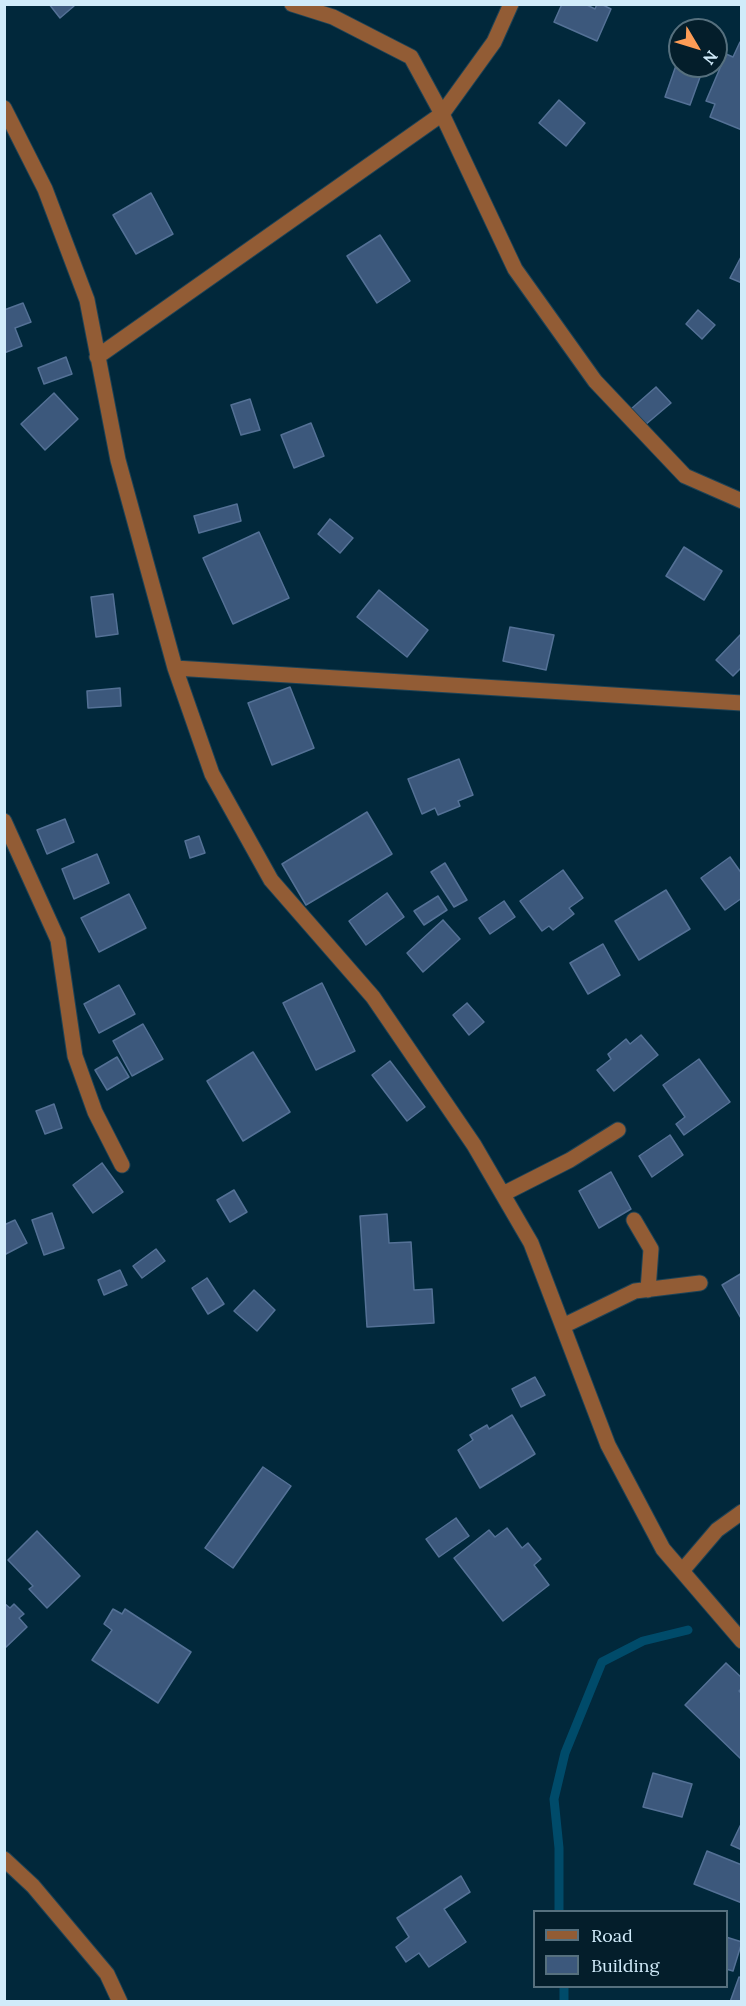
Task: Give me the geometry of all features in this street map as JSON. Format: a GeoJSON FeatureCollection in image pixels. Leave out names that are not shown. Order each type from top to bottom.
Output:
{"type":"FeatureCollection","features":[{"type":"Feature","properties":{"kind":"street"},"geometry":{"type":"LineString","coordinates":[[292,4],[333,16],[411,57],[442,114],[515,269],[595,381],[684,477],[741,501]]}},
{"type":"Feature","properties":{"kind":"street"},"geometry":{"type":"LineString","coordinates":[[97,357],[442,114],[494,42],[511,4]]}},
{"type":"Feature","properties":{"kind":"street"},"geometry":{"type":"LineString","coordinates":[[4,108],[45,189],[87,300],[118,460],[175,668],[212,774],[271,880],[373,997],[474,1146],[531,1243],[608,1445],[663,1549],[741,1641]]}},
{"type":"Feature","properties":{"kind":"street"},"geometry":{"type":"LineString","coordinates":[[175,668],[741,703]]}},
{"type":"Feature","properties":{"kind":"street"},"geometry":{"type":"LineString","coordinates":[[4,820],[58,940],[75,1056],[94,1112],[122,1165]]}},
{"type":"Feature","properties":{"kind":"street"},"geometry":{"type":"LineString","coordinates":[[502,1194],[570,1160],[618,1130]]}},
{"type":"Feature","properties":{"kind":"street"},"geometry":{"type":"LineString","coordinates":[[634,1220],[651,1248],[648,1290]]}},
{"type":"Feature","properties":{"kind":"street"},"geometry":{"type":"LineString","coordinates":[[563,1326],[635,1291],[700,1282]]}},
{"type":"Feature","properties":{"kind":"street"},"geometry":{"type":"LineString","coordinates":[[682,1571],[717,1530],[741,1512]]}},
{"type":"Feature","properties":{"kind":"street"},"geometry":{"type":"LineString","coordinates":[[4,1859],[33,1886],[107,1974],[120,2001]]}},
{"type":"Feature","properties":{"kind":"building"},"geometry":{"type":"Polygon","coordinates":[[[49,4],[73,4],[74,6],[60,18],[49,4]]]}},
{"type":"Feature","properties":{"kind":"building"},"geometry":{"type":"Polygon","coordinates":[[[562,4],[585,4],[595,9],[597,4],[601,4],[611,9],[597,41],[554,22],[562,4]]]}},
{"type":"Feature","properties":{"kind":"building"},"geometry":{"type":"Polygon","coordinates":[[[740,42],[742,43],[742,130],[710,117],[715,104],[706,101],[716,78],[728,78],[728,55],[733,57],[740,42]]]}},
{"type":"Feature","properties":{"kind":"building"},"geometry":{"type":"Polygon","coordinates":[[[672,78],[700,78],[690,105],[665,97],[672,78]]]}},
{"type":"Feature","properties":{"kind":"building"},"geometry":{"type":"Polygon","coordinates":[[[559,100],[585,123],[566,146],[539,123],[559,100]]]}},
{"type":"Feature","properties":{"kind":"building"},"geometry":{"type":"Polygon","coordinates":[[[151,193],[173,234],[136,254],[113,215],[151,193]]]}},
{"type":"Feature","properties":{"kind":"building"},"geometry":{"type":"Polygon","coordinates":[[[380,235],[410,281],[377,303],[347,256],[380,235]]]}},
{"type":"Feature","properties":{"kind":"building"},"geometry":{"type":"Polygon","coordinates":[[[742,255],[742,283],[730,278],[742,255]]]}},
{"type":"Feature","properties":{"kind":"building"},"geometry":{"type":"Polygon","coordinates":[[[23,303],[31,322],[15,328],[22,346],[4,353],[4,310],[23,303]]]}},
{"type":"Feature","properties":{"kind":"building"},"geometry":{"type":"Polygon","coordinates":[[[698,310],[715,325],[702,339],[686,324],[698,310]]]}},
{"type":"Feature","properties":{"kind":"building"},"geometry":{"type":"Polygon","coordinates":[[[66,357],[72,374],[44,384],[38,368],[66,357]]]}},
{"type":"Feature","properties":{"kind":"building"},"geometry":{"type":"Polygon","coordinates":[[[656,387],[671,403],[645,425],[631,409],[656,387]]]}},
{"type":"Feature","properties":{"kind":"building"},"geometry":{"type":"Polygon","coordinates":[[[54,393],[78,419],[45,450],[21,424],[54,393]]]}},
{"type":"Feature","properties":{"kind":"building"},"geometry":{"type":"Polygon","coordinates":[[[250,399],[260,430],[241,435],[231,405],[250,399]]]}},
{"type":"Feature","properties":{"kind":"building"},"geometry":{"type":"Polygon","coordinates":[[[311,423],[324,456],[294,468],[281,435],[311,423]]]}},
{"type":"Feature","properties":{"kind":"building"},"geometry":{"type":"Polygon","coordinates":[[[237,504],[241,521],[199,533],[194,516],[237,504]]]}},
{"type":"Feature","properties":{"kind":"building"},"geometry":{"type":"Polygon","coordinates":[[[330,519],[353,538],[340,553],[318,534],[330,519]]]}},
{"type":"Feature","properties":{"kind":"building"},"geometry":{"type":"Polygon","coordinates":[[[259,532],[289,598],[233,624],[203,558],[259,532]]]}},
{"type":"Feature","properties":{"kind":"building"},"geometry":{"type":"Polygon","coordinates":[[[684,547],[722,571],[704,600],[666,576],[684,547]]]}},
{"type":"Feature","properties":{"kind":"building"},"geometry":{"type":"Polygon","coordinates":[[[379,590],[428,630],[407,657],[357,617],[379,590]]]}},
{"type":"Feature","properties":{"kind":"building"},"geometry":{"type":"Polygon","coordinates":[[[113,594],[118,634],[96,637],[91,597],[113,594]]]}},
{"type":"Feature","properties":{"kind":"building"},"geometry":{"type":"Polygon","coordinates":[[[510,627],[554,635],[546,670],[503,661],[510,627]]]}},
{"type":"Feature","properties":{"kind":"building"},"geometry":{"type":"Polygon","coordinates":[[[742,633],[742,667],[733,676],[716,660],[742,633]]]}},
{"type":"Feature","properties":{"kind":"building"},"geometry":{"type":"Polygon","coordinates":[[[290,687],[314,748],[272,765],[248,703],[290,687]]]}},
{"type":"Feature","properties":{"kind":"building"},"geometry":{"type":"Polygon","coordinates":[[[120,688],[121,706],[88,708],[87,691],[120,688]]]}},
{"type":"Feature","properties":{"kind":"building"},"geometry":{"type":"Polygon","coordinates":[[[459,759],[473,795],[458,801],[460,806],[438,815],[435,808],[422,814],[408,779],[459,759]]]}},
{"type":"Feature","properties":{"kind":"building"},"geometry":{"type":"Polygon","coordinates":[[[367,812],[392,854],[306,905],[282,864],[367,812]]]}},
{"type":"Feature","properties":{"kind":"building"},"geometry":{"type":"Polygon","coordinates":[[[65,819],[74,842],[47,854],[37,830],[65,819]]]}},
{"type":"Feature","properties":{"kind":"building"},"geometry":{"type":"Polygon","coordinates":[[[199,836],[205,853],[190,858],[185,841],[199,836]]]}},
{"type":"Feature","properties":{"kind":"building"},"geometry":{"type":"Polygon","coordinates":[[[97,854],[109,883],[74,899],[62,869],[97,854]]]}},
{"type":"Feature","properties":{"kind":"building"},"geometry":{"type":"Polygon","coordinates":[[[730,857],[742,874],[742,898],[725,910],[701,878],[730,857]]]}},
{"type":"Feature","properties":{"kind":"building"},"geometry":{"type":"Polygon","coordinates":[[[445,863],[467,900],[454,907],[431,872],[445,863]]]}},
{"type":"Feature","properties":{"kind":"building"},"geometry":{"type":"Polygon","coordinates":[[[563,870],[583,898],[569,908],[574,914],[553,930],[549,926],[542,931],[520,901],[563,870]]]}},
{"type":"Feature","properties":{"kind":"building"},"geometry":{"type":"Polygon","coordinates":[[[666,890],[690,929],[639,960],[615,921],[666,890]]]}},
{"type":"Feature","properties":{"kind":"building"},"geometry":{"type":"Polygon","coordinates":[[[387,893],[404,917],[366,945],[349,921],[387,893]]]}},
{"type":"Feature","properties":{"kind":"building"},"geometry":{"type":"Polygon","coordinates":[[[129,894],[146,928],[99,952],[81,918],[129,894]]]}},
{"type":"Feature","properties":{"kind":"building"},"geometry":{"type":"Polygon","coordinates":[[[438,896],[447,910],[424,925],[414,911],[438,896]]]}},
{"type":"Feature","properties":{"kind":"building"},"geometry":{"type":"Polygon","coordinates":[[[504,901],[515,917],[490,934],[479,918],[504,901]]]}},
{"type":"Feature","properties":{"kind":"building"},"geometry":{"type":"Polygon","coordinates":[[[443,920],[460,939],[423,972],[407,953],[443,920]]]}},
{"type":"Feature","properties":{"kind":"building"},"geometry":{"type":"Polygon","coordinates":[[[603,944],[620,975],[588,994],[570,963],[603,944]]]}},
{"type":"Feature","properties":{"kind":"building"},"geometry":{"type":"Polygon","coordinates":[[[322,983],[355,1051],[316,1070],[283,1003],[322,983]]]}},
{"type":"Feature","properties":{"kind":"building"},"geometry":{"type":"Polygon","coordinates":[[[119,985],[135,1014],[99,1033],[84,1004],[119,985]]]}},
{"type":"Feature","properties":{"kind":"building"},"geometry":{"type":"Polygon","coordinates":[[[467,1003],[484,1022],[469,1035],[453,1015],[467,1003]]]}},
{"type":"Feature","properties":{"kind":"building"},"geometry":{"type":"Polygon","coordinates":[[[143,1024],[163,1059],[132,1076],[113,1041],[143,1024]]]}},
{"type":"Feature","properties":{"kind":"building"},"geometry":{"type":"Polygon","coordinates":[[[641,1035],[658,1055],[614,1091],[597,1070],[611,1059],[608,1054],[626,1039],[630,1044],[641,1035]]]}},
{"type":"Feature","properties":{"kind":"building"},"geometry":{"type":"Polygon","coordinates":[[[253,1052],[290,1112],[243,1141],[207,1081],[253,1052]]]}},
{"type":"Feature","properties":{"kind":"building"},"geometry":{"type":"Polygon","coordinates":[[[117,1057],[129,1077],[107,1090],[95,1070],[117,1057]]]}},
{"type":"Feature","properties":{"kind":"building"},"geometry":{"type":"Polygon","coordinates":[[[699,1059],[730,1102],[684,1135],[676,1124],[685,1117],[663,1085],[699,1059]]]}},
{"type":"Feature","properties":{"kind":"building"},"geometry":{"type":"Polygon","coordinates":[[[390,1061],[425,1107],[407,1121],[372,1075],[390,1061]]]}},
{"type":"Feature","properties":{"kind":"building"},"geometry":{"type":"Polygon","coordinates":[[[54,1104],[62,1128],[45,1134],[36,1111],[54,1104]]]}},
{"type":"Feature","properties":{"kind":"building"},"geometry":{"type":"Polygon","coordinates":[[[670,1135],[683,1155],[652,1177],[639,1156],[670,1135]]]}},
{"type":"Feature","properties":{"kind":"building"},"geometry":{"type":"Polygon","coordinates":[[[102,1163],[123,1192],[93,1213],[73,1185],[102,1163]]]}},
{"type":"Feature","properties":{"kind":"building"},"geometry":{"type":"Polygon","coordinates":[[[611,1172],[631,1209],[599,1228],[579,1191],[611,1172]]]}},
{"type":"Feature","properties":{"kind":"building"},"geometry":{"type":"Polygon","coordinates":[[[234,1190],[247,1212],[230,1222],[217,1200],[234,1190]]]}},
{"type":"Feature","properties":{"kind":"building"},"geometry":{"type":"Polygon","coordinates":[[[52,1213],[64,1248],[44,1255],[32,1220],[52,1213]]]}},
{"type":"Feature","properties":{"kind":"building"},"geometry":{"type":"Polygon","coordinates":[[[387,1214],[389,1243],[411,1242],[414,1290],[432,1289],[434,1323],[367,1327],[360,1216],[387,1214]]]}},
{"type":"Feature","properties":{"kind":"building"},"geometry":{"type":"Polygon","coordinates":[[[15,1220],[27,1243],[4,1255],[4,1225],[15,1220]]]}},
{"type":"Feature","properties":{"kind":"building"},"geometry":{"type":"Polygon","coordinates":[[[156,1249],[165,1261],[142,1278],[133,1266],[156,1249]]]}},
{"type":"Feature","properties":{"kind":"building"},"geometry":{"type":"Polygon","coordinates":[[[120,1270],[127,1285],[104,1295],[98,1280],[120,1270]]]}},
{"type":"Feature","properties":{"kind":"building"},"geometry":{"type":"Polygon","coordinates":[[[742,1273],[742,1320],[722,1285],[742,1273]]]}},
{"type":"Feature","properties":{"kind":"building"},"geometry":{"type":"Polygon","coordinates":[[[207,1278],[224,1304],[208,1314],[192,1288],[207,1278]]]}},
{"type":"Feature","properties":{"kind":"building"},"geometry":{"type":"Polygon","coordinates":[[[254,1290],[275,1310],[257,1331],[234,1311],[254,1290]]]}},
{"type":"Feature","properties":{"kind":"building"},"geometry":{"type":"Polygon","coordinates":[[[535,1377],[545,1395],[521,1407],[512,1389],[535,1377]]]}},
{"type":"Feature","properties":{"kind":"building"},"geometry":{"type":"Polygon","coordinates":[[[512,1415],[535,1454],[480,1488],[458,1450],[473,1440],[470,1435],[487,1425],[489,1429],[512,1415]]]}},
{"type":"Feature","properties":{"kind":"building"},"geometry":{"type":"Polygon","coordinates":[[[263,1467],[291,1486],[233,1568],[205,1548],[263,1467]]]}},
{"type":"Feature","properties":{"kind":"building"},"geometry":{"type":"Polygon","coordinates":[[[456,1518],[469,1536],[439,1557],[426,1539],[456,1518]]]}},
{"type":"Feature","properties":{"kind":"building"},"geometry":{"type":"Polygon","coordinates":[[[507,1528],[522,1548],[528,1543],[541,1559],[534,1565],[549,1585],[503,1621],[454,1558],[489,1530],[495,1537],[507,1528]]]}},
{"type":"Feature","properties":{"kind":"building"},"geometry":{"type":"Polygon","coordinates":[[[37,1531],[80,1576],[47,1608],[29,1589],[33,1586],[8,1560],[37,1531]]]}},
{"type":"Feature","properties":{"kind":"building"},"geometry":{"type":"Polygon","coordinates":[[[4,1603],[10,1608],[14,1604],[24,1614],[19,1618],[27,1627],[4,1649],[4,1603]]]}},
{"type":"Feature","properties":{"kind":"building"},"geometry":{"type":"Polygon","coordinates":[[[113,1609],[122,1614],[125,1609],[191,1652],[158,1703],[92,1660],[112,1630],[104,1624],[113,1609]]]}},
{"type":"Feature","properties":{"kind":"building"},"geometry":{"type":"Polygon","coordinates":[[[726,1663],[742,1678],[742,1688],[739,1691],[742,1694],[741,1759],[685,1705],[726,1663]]]}},
{"type":"Feature","properties":{"kind":"building"},"geometry":{"type":"Polygon","coordinates":[[[653,1773],[692,1784],[682,1817],[643,1807],[653,1773]]]}},
{"type":"Feature","properties":{"kind":"building"},"geometry":{"type":"Polygon","coordinates":[[[742,1822],[742,1850],[731,1845],[742,1822]]]}},
{"type":"Feature","properties":{"kind":"building"},"geometry":{"type":"Polygon","coordinates":[[[707,1851],[742,1865],[742,1903],[694,1884],[707,1851]]]}},
{"type":"Feature","properties":{"kind":"building"},"geometry":{"type":"Polygon","coordinates":[[[461,1876],[470,1892],[444,1909],[466,1942],[429,1967],[419,1953],[406,1962],[396,1947],[409,1937],[397,1918],[461,1876]]]}},
{"type":"Feature","properties":{"kind":"building"},"geometry":{"type":"Polygon","coordinates":[[[728,1938],[742,1942],[733,1971],[728,1970],[728,1938]]]}},
{"type":"Feature","properties":{"kind":"building"},"geometry":{"type":"Polygon","coordinates":[[[739,1977],[742,1978],[742,2002],[730,2002],[739,1977]]]}},
{"type":"Feature","properties":{"kind":"waterway"},"geometry":{"type":"LineString","coordinates":[[559,1910],[559,1848],[554,1799],[565,1753],[602,1662],[643,1641],[688,1630]]}},
{"type":"Feature","properties":{"kind":"waterway"},"geometry":{"type":"LineString","coordinates":[[564,1988],[564,2002]]}}]}
